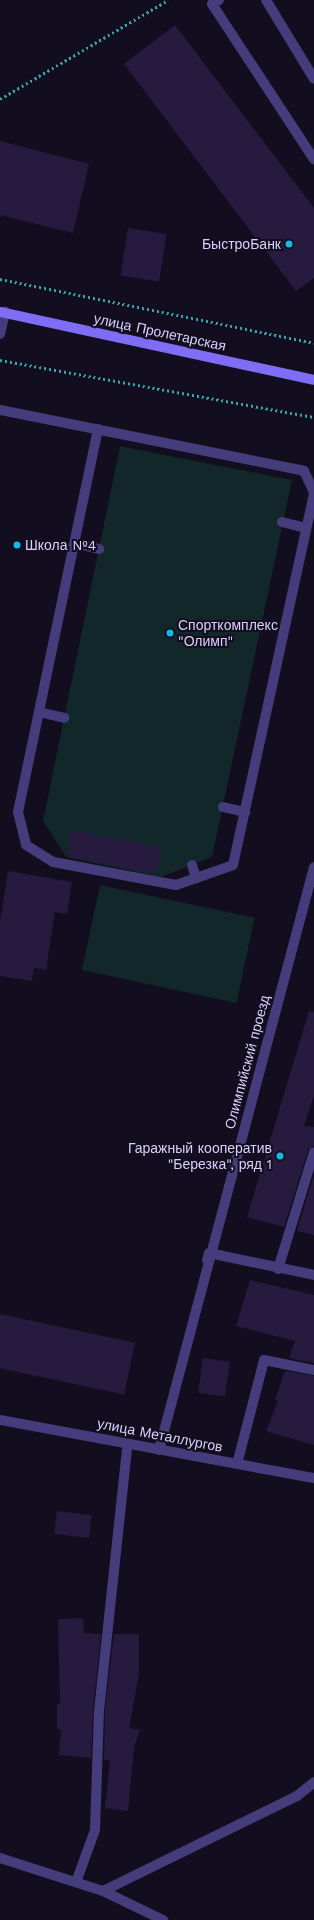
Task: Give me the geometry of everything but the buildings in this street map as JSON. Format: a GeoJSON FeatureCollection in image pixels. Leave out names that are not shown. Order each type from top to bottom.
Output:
{"type":"FeatureCollection","features":[{"type":"Feature","properties":{"kind":"main road","name":"улица Пролетарская"},"geometry":{"type":"LineString","coordinates":[[2,312],[314,380]]}},
{"type":"Feature","properties":{"kind":"street"},"geometry":{"type":"LineString","coordinates":[[219,0],[212,4],[314,159]]}},
{"type":"Feature","properties":{"kind":"street"},"geometry":{"type":"LineString","coordinates":[[266,0],[314,79]]}},
{"type":"Feature","properties":{"kind":"street"},"geometry":{"type":"LineString","coordinates":[[0,334],[2,312]]}},
{"type":"Feature","properties":{"kind":"street"},"geometry":{"type":"LineString","coordinates":[[0,410],[304,471],[314,492],[233,865],[176,886],[53,862],[26,844],[18,812],[98,430]]}},
{"type":"Feature","properties":{"kind":"street"},"geometry":{"type":"LineString","coordinates":[[282,522],[306,528]]}},
{"type":"Feature","properties":{"kind":"street"},"geometry":{"type":"LineString","coordinates":[[75,543],[99,549]]}},
{"type":"Feature","properties":{"kind":"street"},"geometry":{"type":"LineString","coordinates":[[39,712],[64,718]]}},
{"type":"Feature","properties":{"kind":"street"},"geometry":{"type":"LineString","coordinates":[[223,808],[245,812]]}},
{"type":"Feature","properties":{"kind":"street"},"geometry":{"type":"LineString","coordinates":[[192,865],[196,878]]}},
{"type":"Feature","properties":{"kind":"street","name":"Олимпийский проезд"},"geometry":{"type":"LineString","coordinates":[[159,1450],[209,1253],[314,867]]}},
{"type":"Feature","properties":{"kind":"street"},"geometry":{"type":"LineString","coordinates":[[278,1269],[314,1152]]}},
{"type":"Feature","properties":{"kind":"street"},"geometry":{"type":"LineString","coordinates":[[209,1253],[278,1269],[314,1275]]}},
{"type":"Feature","properties":{"kind":"street"},"geometry":{"type":"LineString","coordinates":[[237,1464],[264,1360],[314,1370]]}},
{"type":"Feature","properties":{"kind":"street","name":"улица Металлургов"},"geometry":{"type":"LineString","coordinates":[[0,1420],[314,1478]]}},
{"type":"Feature","properties":{"kind":"street"},"geometry":{"type":"LineString","coordinates":[[76,1882],[95,1830],[99,1704],[127,1451]]}},
{"type":"Feature","properties":{"kind":"street"},"geometry":{"type":"LineString","coordinates":[[103,1891],[297,1796],[314,1782]]}},
{"type":"Feature","properties":{"kind":"street"},"geometry":{"type":"LineString","coordinates":[[0,1858],[103,1891],[163,1920]]}},
{"type":"Feature","properties":{"kind":"path"},"geometry":{"type":"LineString","coordinates":[[0,99],[168,0]]}},
{"type":"Feature","properties":{"kind":"path"},"geometry":{"type":"LineString","coordinates":[[0,279],[314,343]]}},
{"type":"Feature","properties":{"kind":"path"},"geometry":{"type":"LineString","coordinates":[[0,360],[314,417]]}},
{"type":"Feature","properties":{"kind":"green space","name":"Спорткомплекс \"Олимп\""},"geometry":{"type":"Polygon","coordinates":[[[120,446],[292,480],[212,857],[161,877],[66,857],[43,821],[120,446]]]}},
{"type":"Feature","properties":{"kind":"green space"},"geometry":{"type":"Polygon","coordinates":[[[100,885],[255,918],[236,1003],[82,970],[100,885]]]}},
{"type":"Feature","properties":{"kind":"place","name":"БыстроБанк"},"geometry":{"type":"Point","coordinates":[289,244]}},
{"type":"Feature","properties":{"kind":"place","name":"Школа №4"},"geometry":{"type":"Point","coordinates":[17,545]}},
{"type":"Feature","properties":{"kind":"place","name":"Спорткомплекс \"Олимп\""},"geometry":{"type":"Point","coordinates":[170,633]}},
{"type":"Feature","properties":{"kind":"place","name":"Гаражный кооператив \"Березка\", ряд 1"},"geometry":{"type":"Point","coordinates":[280,1156]}}]}
